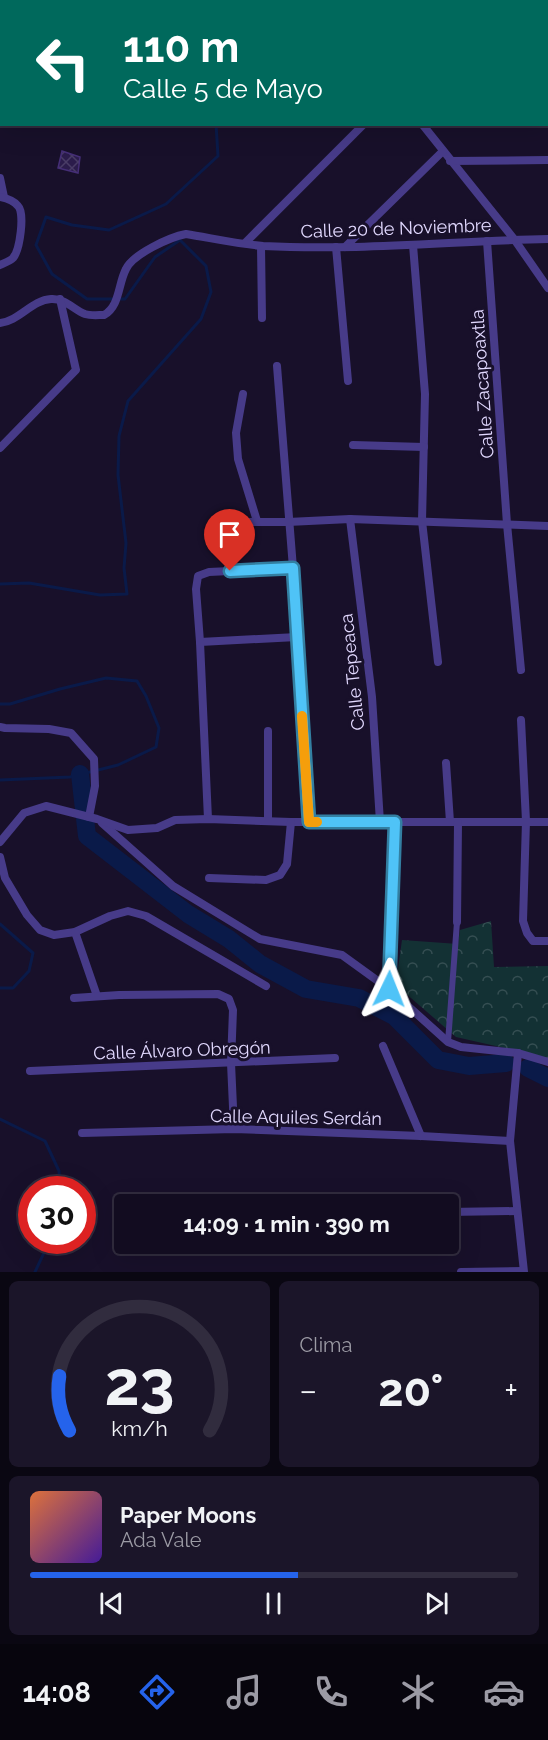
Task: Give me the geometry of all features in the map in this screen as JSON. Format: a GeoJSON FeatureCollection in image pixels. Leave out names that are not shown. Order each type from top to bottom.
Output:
{"type":"FeatureCollection","features":[{"type":"Feature","properties":{"kind":"street"},"geometry":{"type":"LineString","coordinates":[[245,243],[362,126]]}},
{"type":"Feature","properties":{"kind":"street"},"geometry":{"type":"LineString","coordinates":[[424,126],[514,239],[548,288]]}},
{"type":"Feature","properties":{"kind":"street"},"geometry":{"type":"LineString","coordinates":[[348,381],[340,247],[443,151]]}},
{"type":"Feature","properties":{"kind":"street"},"geometry":{"type":"LineString","coordinates":[[450,161],[548,160]]}},
{"type":"Feature","properties":{"kind":"street"},"geometry":{"type":"LineString","coordinates":[[0,178],[2,197],[18,206],[21,212],[19,248],[12,259],[0,265]]}},
{"type":"Feature","properties":{"kind":"street","name":"Calle 20 de Noviembre"},"geometry":{"type":"LineString","coordinates":[[60,299],[87,315],[104,315],[110,312],[114,308],[126,268],[145,251],[174,236],[186,234],[261,246],[340,247],[548,239]]}},
{"type":"Feature","properties":{"kind":"street","name":"Calle Zacapoaxtla"},"geometry":{"type":"LineString","coordinates":[[487,241],[507,524],[521,670]]}},
{"type":"Feature","properties":{"kind":"street"},"geometry":{"type":"LineString","coordinates":[[413,245],[425,394],[422,521],[438,662]]}},
{"type":"Feature","properties":{"kind":"street"},"geometry":{"type":"LineString","coordinates":[[261,246],[262,318]]}},
{"type":"Feature","properties":{"kind":"street"},"geometry":{"type":"LineString","coordinates":[[0,323],[9,321],[42,301],[50,298],[60,299],[76,370],[0,448]]}},
{"type":"Feature","properties":{"kind":"street"},"geometry":{"type":"LineString","coordinates":[[277,366],[293,568],[309,822]]}},
{"type":"Feature","properties":{"kind":"street"},"geometry":{"type":"LineString","coordinates":[[243,394],[236,433],[238,459],[257,521]]}},
{"type":"Feature","properties":{"kind":"street"},"geometry":{"type":"LineString","coordinates":[[353,446],[424,447]]}},
{"type":"Feature","properties":{"kind":"street"},"geometry":{"type":"LineString","coordinates":[[228,522],[350,519],[548,526]]}},
{"type":"Feature","properties":{"kind":"street","name":"Calle Tepeaca"},"geometry":{"type":"LineString","coordinates":[[350,519],[372,697],[380,822]]}},
{"type":"Feature","properties":{"kind":"street"},"geometry":{"type":"LineString","coordinates":[[208,819],[196,589],[198,576],[209,572],[293,568]]}},
{"type":"Feature","properties":{"kind":"street"},"geometry":{"type":"LineString","coordinates":[[200,642],[297,637]]}},
{"type":"Feature","properties":{"kind":"street"},"geometry":{"type":"LineString","coordinates":[[521,720],[525,821],[523,921],[533,941],[548,941]]}},
{"type":"Feature","properties":{"kind":"street"},"geometry":{"type":"LineString","coordinates":[[0,727],[49,729],[71,733],[94,759],[95,786],[92,818]]}},
{"type":"Feature","properties":{"kind":"street"},"geometry":{"type":"LineString","coordinates":[[268,731],[268,821]]}},
{"type":"Feature","properties":{"kind":"street"},"geometry":{"type":"LineString","coordinates":[[446,763],[454,823],[457,922],[448,1042]]}},
{"type":"Feature","properties":{"kind":"street"},"geometry":{"type":"LineString","coordinates":[[0,842],[24,813],[46,806],[128,830],[157,828],[175,820],[208,819],[291,822],[548,822]]}},
{"type":"Feature","properties":{"kind":"street"},"geometry":{"type":"LineString","coordinates":[[92,818],[173,886],[260,939],[342,955],[389,989],[448,1042],[461,1047],[518,1053],[548,1062]]}},
{"type":"Feature","properties":{"kind":"street"},"geometry":{"type":"LineString","coordinates":[[209,878],[266,880],[280,875],[287,864],[291,822]]}},
{"type":"Feature","properties":{"kind":"street"},"geometry":{"type":"LineString","coordinates":[[389,989],[395,822]]}},
{"type":"Feature","properties":{"kind":"street"},"geometry":{"type":"LineString","coordinates":[[0,857],[5,878],[27,915],[40,930],[54,934],[75,932],[128,910],[146,916],[266,986]]}},
{"type":"Feature","properties":{"kind":"street"},"geometry":{"type":"LineString","coordinates":[[75,932],[97,996]]}},
{"type":"Feature","properties":{"kind":"street"},"geometry":{"type":"LineString","coordinates":[[74,998],[218,994],[228,999],[233,1010],[231,1063],[234,1129]]}},
{"type":"Feature","properties":{"kind":"street"},"geometry":{"type":"LineString","coordinates":[[383,1046],[421,1136]]}},
{"type":"Feature","properties":{"kind":"street"},"geometry":{"type":"LineString","coordinates":[[461,1272],[523,1272],[510,1141],[518,1053]]}},
{"type":"Feature","properties":{"kind":"street","name":"Calle Álvaro Obregón"},"geometry":{"type":"LineString","coordinates":[[30,1071],[335,1058]]}},
{"type":"Feature","properties":{"kind":"street","name":"Calle Aquiles Serdán"},"geometry":{"type":"LineString","coordinates":[[82,1133],[234,1129],[510,1141]]}},
{"type":"Feature","properties":{"kind":"street"},"geometry":{"type":"LineString","coordinates":[[459,1212],[518,1211]]}},
{"type":"Feature","properties":{"kind":"green space"},"geometry":{"type":"Polygon","coordinates":[[[491,921],[494,967],[548,966],[548,1058],[456,1037],[396,983],[402,940],[458,944],[460,930],[491,921]]]}},
{"type":"Feature","properties":{"kind":"building"},"geometry":{"type":"Polygon","coordinates":[[[62,151],[80,157],[78,173],[58,168],[62,151]]]}},
{"type":"Feature","properties":{"kind":"waterway"},"geometry":{"type":"LineString","coordinates":[[0,584],[29,583],[100,595],[127,594],[124,568],[126,543],[118,475],[119,436],[128,401],[201,319],[211,292],[206,266],[180,240],[155,257],[125,299],[87,299],[52,274],[36,245],[46,217],[72,225],[109,230],[166,204],[218,156],[216,126]]}},
{"type":"Feature","properties":{"kind":"waterway"},"geometry":{"type":"LineString","coordinates":[[0,704],[10,704],[106,678],[137,681],[159,728],[156,747],[118,765],[70,777],[0,780]]}},
{"type":"Feature","properties":{"kind":"waterway"},"geometry":{"type":"LineString","coordinates":[[80,774],[87,836],[188,914],[229,939],[260,964],[306,989],[359,998],[394,1016],[438,1060],[469,1066],[506,1063]]}},
{"type":"Feature","properties":{"kind":"waterway"},"geometry":{"type":"LineString","coordinates":[[0,924],[33,953],[29,971],[13,988],[0,988]]}},
{"type":"Feature","properties":{"kind":"waterway"},"geometry":{"type":"LineString","coordinates":[[528,1068],[548,1078]]}},
{"type":"Feature","properties":{"kind":"waterway"},"geometry":{"type":"LineString","coordinates":[[0,1119],[45,1141],[59,1176]]}},
{"type":"Feature","properties":{"kind":"waterway"},"geometry":{"type":"LineString","coordinates":[[35,1272],[43,1254]]}},
{"type":"Feature","properties":{"kind":"slow traffic"},"geometry":{"type":"LineString","coordinates":[[302,716],[309,822],[317,822]]}},
{"type":"Feature","properties":{"kind":"route"},"geometry":{"type":"LineString","coordinates":[[230,571],[293,568],[309,822],[395,822],[389,989]]}}]}
